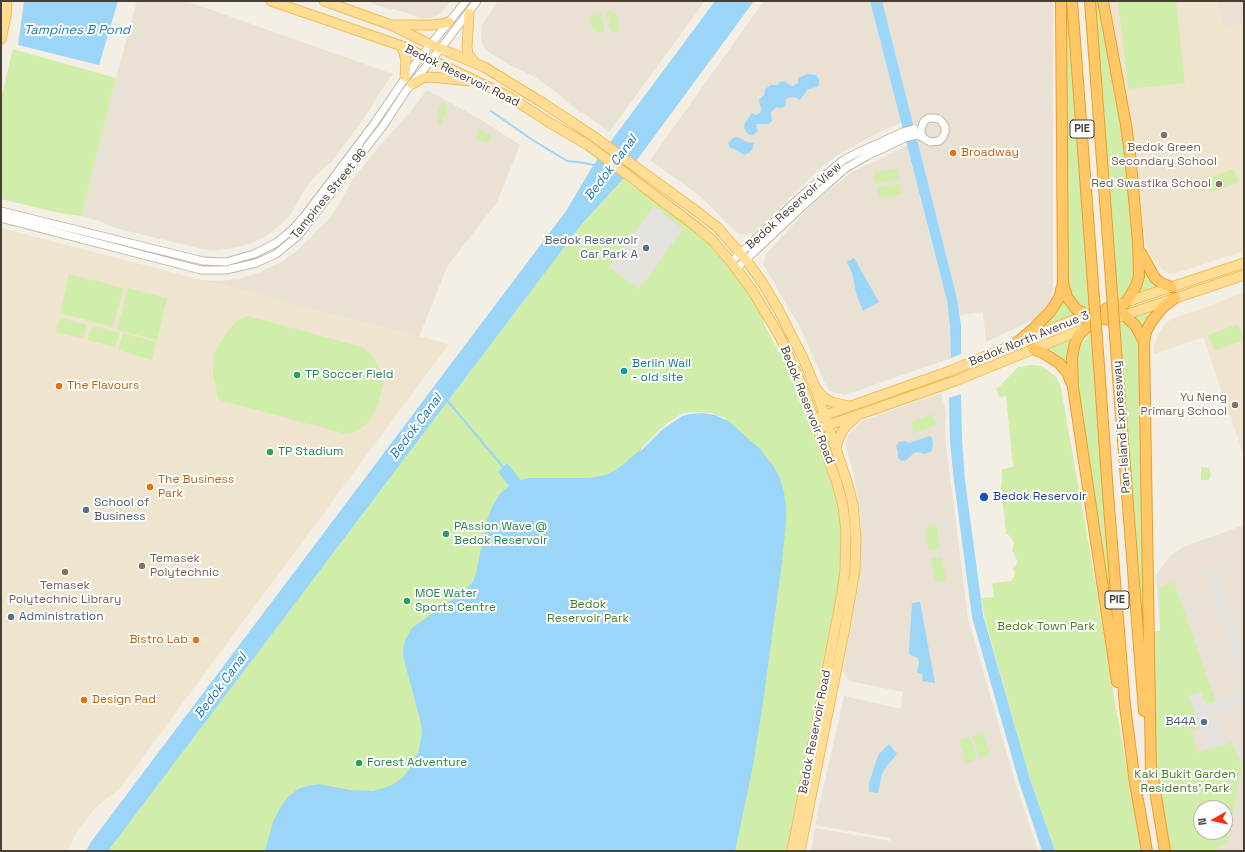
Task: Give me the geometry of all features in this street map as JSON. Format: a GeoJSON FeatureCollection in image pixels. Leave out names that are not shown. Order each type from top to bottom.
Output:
{"type":"FeatureCollection","features":[{"type":"Feature","properties":{"kind":"highway"},"geometry":{"type":"LineString","coordinates":[[1061,1],[1063,283],[1067,296],[1078,311],[1109,320],[1121,314],[1136,286],[1140,265],[1126,125],[1102,1]]}},
{"type":"Feature","properties":{"kind":"highway","name":"Pan-Island Expressway"},"geometry":{"type":"LineString","coordinates":[[1072,1],[1125,706],[1135,783],[1147,851]]}},
{"type":"Feature","properties":{"kind":"highway","name":"Pan-Island Expressway"},"geometry":{"type":"LineString","coordinates":[[1090,1],[1141,682],[1151,773],[1166,851]]}},
{"type":"Feature","properties":{"kind":"highway"},"geometry":{"type":"LineString","coordinates":[[1138,243],[1155,278],[1161,283],[1171,287]]}},
{"type":"Feature","properties":{"kind":"highway"},"geometry":{"type":"LineString","coordinates":[[1015,344],[1050,312],[1058,299],[1063,283]]}},
{"type":"Feature","properties":{"kind":"highway"},"geometry":{"type":"LineString","coordinates":[[1151,773],[1144,342],[1146,332],[1151,322],[1163,307],[1175,298]]}},
{"type":"Feature","properties":{"kind":"highway"},"geometry":{"type":"LineString","coordinates":[[1125,706],[1119,695],[1073,387],[1072,361],[1073,350],[1078,338],[1086,328],[1092,316],[1107,308],[1121,314],[1137,329],[1144,342]]}},
{"type":"Feature","properties":{"kind":"highway"},"geometry":{"type":"LineString","coordinates":[[1033,349],[1049,356],[1061,365],[1067,372],[1073,387]]}},
{"type":"Feature","properties":{"kind":"main road"},"geometry":{"type":"LineString","coordinates":[[1,38],[6,16],[6,1]]}},
{"type":"Feature","properties":{"kind":"main road","name":"Bedok Reservoir Road"},"geometry":{"type":"LineString","coordinates":[[271,1],[402,46],[510,97],[588,145],[698,228],[713,241],[734,265],[752,290],[780,336],[801,383],[837,483],[843,506],[846,532],[845,570],[834,638],[792,851]]}},
{"type":"Feature","properties":{"kind":"main road","name":"Bedok Reservoir Road"},"geometry":{"type":"LineString","coordinates":[[324,1],[391,25],[474,62],[543,103],[593,136],[718,228],[762,282],[778,309],[803,358],[825,415],[848,485],[853,505],[856,538],[855,570],[844,633],[800,851]]}},
{"type":"Feature","properties":{"kind":"main road"},"geometry":{"type":"LineString","coordinates":[[469,13],[467,47],[468,54],[474,62]]}},
{"type":"Feature","properties":{"kind":"main road"},"geometry":{"type":"LineString","coordinates":[[391,25],[432,25],[449,22]]}},
{"type":"Feature","properties":{"kind":"main road"},"geometry":{"type":"LineString","coordinates":[[402,46],[406,60],[408,81],[430,77],[477,81]]}},
{"type":"Feature","properties":{"kind":"main road"},"geometry":{"type":"LineString","coordinates":[[1107,308],[1244,263]]}},
{"type":"Feature","properties":{"kind":"main road"},"geometry":{"type":"LineString","coordinates":[[1121,314],[1244,275]]}},
{"type":"Feature","properties":{"kind":"main road","name":"Bedok North Avenue 3"},"geometry":{"type":"LineString","coordinates":[[814,419],[950,370],[1063,324],[1092,316]]}},
{"type":"Feature","properties":{"kind":"main road","name":"Bedok North Avenue 3"},"geometry":{"type":"LineString","coordinates":[[818,429],[955,381],[1109,320]]}},
{"type":"Feature","properties":{"kind":"main road"},"geometry":{"type":"LineString","coordinates":[[815,387],[823,397],[831,402],[848,406]]}},
{"type":"Feature","properties":{"kind":"main road"},"geometry":{"type":"LineString","coordinates":[[836,449],[842,432],[858,414]]}},
{"type":"Feature","properties":{"kind":"main road"},"geometry":{"type":"LineString","coordinates":[[834,638],[838,638],[844,633]]}},
{"type":"Feature","properties":{"kind":"street","name":"Tampines Street 96"},"geometry":{"type":"LineString","coordinates":[[1,211],[203,261],[226,262],[254,254],[276,243],[293,229],[306,214],[408,81],[422,55],[466,1]]}},
{"type":"Feature","properties":{"kind":"street","name":"Tampines Street 96"},"geometry":{"type":"LineString","coordinates":[[1,218],[201,270],[226,270],[256,263],[276,254],[298,236],[383,126],[406,91],[408,81],[431,60],[477,1]]}},
{"type":"Feature","properties":{"kind":"street","name":"Bedok Reservoir View"},"geometry":{"type":"LineString","coordinates":[[734,265],[846,168],[904,135],[915,132],[929,118],[936,118],[943,123],[945,128],[944,135],[939,141],[932,142],[915,132]]}},
{"type":"Feature","properties":{"kind":"street"},"geometry":{"type":"LineString","coordinates":[[923,123],[921,131],[924,138]]}},
{"type":"Feature","properties":{"kind":"shaded area"},"geometry":{"type":"Polygon","coordinates":[[[137,1],[186,1],[393,74],[365,117],[332,161],[314,177],[303,192],[290,215],[266,236],[250,244],[233,248],[217,250],[202,249],[115,228],[99,221],[81,216],[137,1]]]}},
{"type":"Feature","properties":{"kind":"shaded area"},"geometry":{"type":"Polygon","coordinates":[[[368,1],[451,1],[441,13],[434,17],[419,18],[404,12],[375,5],[368,1]]]}},
{"type":"Feature","properties":{"kind":"shaded area"},"geometry":{"type":"Polygon","coordinates":[[[498,1],[705,1],[609,132],[588,116],[579,112],[561,96],[535,77],[510,65],[485,49],[481,36],[482,25],[498,1]]]}},
{"type":"Feature","properties":{"kind":"shaded area"},"geometry":{"type":"Polygon","coordinates":[[[764,1],[870,1],[901,123],[881,131],[836,156],[813,175],[759,229],[745,235],[738,234],[700,196],[650,160],[764,1]]]}},
{"type":"Feature","properties":{"kind":"shaded area"},"geometry":{"type":"Polygon","coordinates":[[[882,1],[1053,1],[1053,292],[1045,309],[1036,318],[986,342],[983,312],[960,315],[882,1]]]}},
{"type":"Feature","properties":{"kind":"shaded area","name":"Bedok Green Secondary School"},"geometry":{"type":"Polygon","coordinates":[[[1110,1],[1217,1],[1225,29],[1244,23],[1244,251],[1173,274],[1167,273],[1162,269],[1148,250],[1145,240],[1132,131],[1110,1]]]}},
{"type":"Feature","properties":{"kind":"shaded area"},"geometry":{"type":"Polygon","coordinates":[[[1217,1],[1244,1],[1244,23],[1225,29],[1217,1]]]}},
{"type":"Feature","properties":{"kind":"shaded area"},"geometry":{"type":"Polygon","coordinates":[[[427,90],[480,119],[520,145],[497,202],[447,267],[419,337],[202,280],[219,281],[239,279],[260,272],[283,261],[298,250],[325,223],[338,207],[351,182],[427,90]]]}},
{"type":"Feature","properties":{"kind":"shaded area"},"geometry":{"type":"Polygon","coordinates":[[[907,146],[946,299],[950,327],[951,358],[845,395],[830,391],[801,329],[763,264],[766,254],[814,202],[852,172],[907,146]]]}},
{"type":"Feature","properties":{"kind":"shaded area","name":"Bedok Reservoir Car Park A"},"geometry":{"type":"Polygon","coordinates":[[[654,206],[683,229],[639,289],[609,267],[654,206]]]}},
{"type":"Feature","properties":{"kind":"shaded area","name":"Temasek Polytechnic"},"geometry":{"type":"Polygon","coordinates":[[[1,228],[449,344],[119,789],[97,806],[79,829],[67,851],[1,851],[1,228]]]}},
{"type":"Feature","properties":{"kind":"shaded area","name":"Yu Neng Primary School"},"geometry":{"type":"Polygon","coordinates":[[[1244,292],[1244,456],[1203,337],[1154,354],[1154,347],[1159,332],[1166,323],[1172,319],[1244,292]]]}},
{"type":"Feature","properties":{"kind":"shaded area"},"geometry":{"type":"Polygon","coordinates":[[[941,393],[946,412],[946,445],[968,618],[1015,782],[1038,851],[811,851],[815,828],[890,841],[891,838],[815,825],[844,696],[901,709],[903,692],[849,681],[843,672],[859,582],[861,524],[854,475],[846,446],[846,438],[862,421],[941,393]]]}},
{"type":"Feature","properties":{"kind":"shaded area"},"geometry":{"type":"Polygon","coordinates":[[[1244,525],[1244,851],[1167,851],[1150,631],[1160,631],[1156,575],[1171,555],[1183,547],[1244,525]]]}},
{"type":"Feature","properties":{"kind":"shaded area"},"geometry":{"type":"Polygon","coordinates":[[[1216,568],[1244,651],[1244,688],[1205,571],[1216,568]]]}},
{"type":"Feature","properties":{"kind":"shaded area","name":"B44A"},"geometry":{"type":"Polygon","coordinates":[[[1201,692],[1206,705],[1244,692],[1244,704],[1209,716],[1211,723],[1219,721],[1227,744],[1207,750],[1189,696],[1201,692]]]}},
{"type":"Feature","properties":{"kind":"green space"},"geometry":{"type":"Polygon","coordinates":[[[1061,1],[1072,1],[1095,306],[1087,309],[1079,305],[1086,315],[1062,324],[1031,331],[1059,298],[1061,1]]]}},
{"type":"Feature","properties":{"kind":"green space"},"geometry":{"type":"Polygon","coordinates":[[[1091,1],[1102,1],[1126,125],[1138,244],[1149,270],[1171,287],[1112,301],[1091,1]]]}},
{"type":"Feature","properties":{"kind":"green space"},"geometry":{"type":"Polygon","coordinates":[[[1118,1],[1176,1],[1185,83],[1128,89],[1118,1]]]}},
{"type":"Feature","properties":{"kind":"green space"},"geometry":{"type":"Polygon","coordinates":[[[609,11],[614,12],[619,18],[617,24],[620,30],[617,33],[609,28],[609,19],[606,17],[606,14],[609,11]]]}},
{"type":"Feature","properties":{"kind":"green space"},"geometry":{"type":"Polygon","coordinates":[[[600,13],[602,15],[604,32],[600,34],[592,29],[589,17],[600,13]]]}},
{"type":"Feature","properties":{"kind":"green space"},"geometry":{"type":"Polygon","coordinates":[[[13,49],[116,78],[81,216],[59,213],[1,199],[1,98],[13,49]]]}},
{"type":"Feature","properties":{"kind":"green space"},"geometry":{"type":"Polygon","coordinates":[[[442,102],[446,104],[447,109],[441,124],[438,123],[437,114],[442,102]]]}},
{"type":"Feature","properties":{"kind":"green space"},"geometry":{"type":"Polygon","coordinates":[[[479,128],[491,136],[488,143],[476,138],[479,128]]]}},
{"type":"Feature","properties":{"kind":"green space"},"geometry":{"type":"Polygon","coordinates":[[[897,168],[899,179],[876,184],[874,173],[897,168]]]}},
{"type":"Feature","properties":{"kind":"green space"},"geometry":{"type":"Polygon","coordinates":[[[1234,169],[1239,182],[1210,193],[1205,179],[1234,169]]]}},
{"type":"Feature","properties":{"kind":"green space","name":"Bedok Reservoir Park"},"geometry":{"type":"Polygon","coordinates":[[[623,179],[637,190],[639,186],[712,243],[763,311],[764,324],[779,352],[791,366],[835,485],[843,531],[841,572],[787,851],[108,851],[581,225],[623,179]]]}},
{"type":"Feature","properties":{"kind":"green space"},"geometry":{"type":"Polygon","coordinates":[[[900,183],[902,194],[880,199],[877,188],[900,183]]]}},
{"type":"Feature","properties":{"kind":"green space"},"geometry":{"type":"Polygon","coordinates":[[[69,274],[123,288],[113,327],[60,313],[69,274]]]}},
{"type":"Feature","properties":{"kind":"green space"},"geometry":{"type":"Polygon","coordinates":[[[128,288],[167,298],[157,340],[117,330],[128,288]]]}},
{"type":"Feature","properties":{"kind":"green space"},"geometry":{"type":"Polygon","coordinates":[[[1174,299],[1147,330],[1151,771],[1114,325],[1129,320],[1124,315],[1174,299]]]}},
{"type":"Feature","properties":{"kind":"green space"},"geometry":{"type":"Polygon","coordinates":[[[248,316],[362,347],[368,352],[373,357],[380,370],[383,385],[378,405],[368,423],[351,434],[346,434],[219,400],[213,376],[215,352],[227,332],[239,319],[248,316]]]}},
{"type":"Feature","properties":{"kind":"green space"},"geometry":{"type":"Polygon","coordinates":[[[60,318],[87,325],[83,339],[56,332],[60,318]]]}},
{"type":"Feature","properties":{"kind":"green space"},"geometry":{"type":"Polygon","coordinates":[[[1238,324],[1244,340],[1214,351],[1208,335],[1238,324]]]}},
{"type":"Feature","properties":{"kind":"green space"},"geometry":{"type":"Polygon","coordinates":[[[92,326],[119,333],[115,347],[88,340],[92,326]]]}},
{"type":"Feature","properties":{"kind":"green space"},"geometry":{"type":"Polygon","coordinates":[[[1086,328],[1075,344],[1082,344],[1091,333],[1096,331],[1122,675],[1069,377],[1033,349],[1086,328]]]}},
{"type":"Feature","properties":{"kind":"green space"},"geometry":{"type":"Polygon","coordinates":[[[123,333],[156,342],[152,360],[118,350],[123,333]]]}},
{"type":"Feature","properties":{"kind":"green space","name":"Bedok Town Park"},"geometry":{"type":"Polygon","coordinates":[[[1031,365],[1041,366],[1050,372],[1057,378],[1061,388],[1098,598],[1108,664],[1142,851],[1055,851],[1030,779],[985,619],[981,598],[994,597],[992,583],[1011,581],[1015,573],[1013,568],[1017,561],[1012,551],[1014,543],[1010,536],[1006,534],[1001,485],[1002,469],[1013,467],[1006,396],[999,397],[996,388],[998,388],[1018,367],[1031,365]]]}},
{"type":"Feature","properties":{"kind":"green space"},"geometry":{"type":"Polygon","coordinates":[[[932,414],[936,425],[914,433],[910,422],[932,414]]]}},
{"type":"Feature","properties":{"kind":"green space"},"geometry":{"type":"Polygon","coordinates":[[[1201,467],[1209,468],[1211,475],[1209,480],[1201,480],[1201,467]]]}},
{"type":"Feature","properties":{"kind":"green space"},"geometry":{"type":"Polygon","coordinates":[[[936,525],[940,548],[929,551],[925,527],[936,525]]]}},
{"type":"Feature","properties":{"kind":"green space"},"geometry":{"type":"Polygon","coordinates":[[[942,557],[946,580],[935,582],[931,559],[942,557]]]}},
{"type":"Feature","properties":{"kind":"green space","name":"Kaki Bukit Garden Residents' Park"},"geometry":{"type":"Polygon","coordinates":[[[1174,582],[1216,702],[1205,705],[1201,692],[1189,696],[1200,728],[1191,731],[1198,753],[1231,742],[1233,746],[1234,745],[1242,768],[1233,814],[1233,800],[1193,800],[1193,840],[1228,840],[1227,844],[1218,848],[1218,851],[1168,851],[1153,773],[1150,631],[1160,631],[1159,588],[1174,582]]]}},
{"type":"Feature","properties":{"kind":"green space"},"geometry":{"type":"Polygon","coordinates":[[[983,732],[990,755],[979,758],[972,736],[983,732]]]}},
{"type":"Feature","properties":{"kind":"green space"},"geometry":{"type":"Polygon","coordinates":[[[970,737],[977,759],[966,763],[959,740],[970,737]]]}},
{"type":"Feature","properties":{"kind":"water","name":"Tampines B Pond"},"geometry":{"type":"Polygon","coordinates":[[[24,1],[118,1],[99,65],[18,45],[24,1]]]}},
{"type":"Feature","properties":{"kind":"water","name":"Bedok Canal"},"geometry":{"type":"Polygon","coordinates":[[[715,1],[754,1],[623,179],[581,225],[108,851],[86,851],[91,842],[566,211],[594,164],[715,1]]]}},
{"type":"Feature","properties":{"kind":"water"},"geometry":{"type":"Polygon","coordinates":[[[870,1],[882,1],[957,298],[961,325],[961,354],[951,358],[947,301],[870,1]]]}},
{"type":"Feature","properties":{"kind":"water"},"geometry":{"type":"Polygon","coordinates":[[[807,74],[816,75],[819,79],[819,85],[817,87],[808,89],[800,100],[794,97],[788,98],[785,100],[786,103],[784,107],[777,107],[772,111],[772,121],[768,124],[757,124],[756,127],[758,131],[753,135],[747,133],[744,128],[745,123],[752,113],[755,115],[760,113],[761,109],[759,100],[764,95],[765,89],[770,85],[777,85],[784,81],[793,86],[798,83],[798,78],[807,74]]]}},
{"type":"Feature","properties":{"kind":"water"},"geometry":{"type":"Polygon","coordinates":[[[735,137],[738,137],[746,142],[754,143],[752,150],[744,155],[733,148],[730,148],[728,143],[735,137]]]}},
{"type":"Feature","properties":{"kind":"water"},"geometry":{"type":"Polygon","coordinates":[[[854,258],[879,302],[863,311],[857,296],[852,273],[847,262],[854,258]]]}},
{"type":"Feature","properties":{"kind":"water"},"geometry":{"type":"Polygon","coordinates":[[[961,394],[965,480],[983,615],[1030,779],[1055,851],[1042,851],[1019,782],[972,617],[950,442],[949,398],[961,394]]]}},
{"type":"Feature","properties":{"kind":"water"},"geometry":{"type":"Polygon","coordinates":[[[697,412],[715,414],[726,419],[759,448],[774,467],[780,479],[786,507],[782,562],[762,710],[752,771],[735,851],[265,851],[273,822],[280,808],[287,798],[298,789],[319,784],[350,790],[373,791],[395,783],[403,777],[409,769],[419,751],[422,732],[420,719],[404,660],[403,650],[405,640],[412,628],[460,594],[473,582],[487,520],[492,507],[500,494],[509,486],[498,472],[507,463],[521,480],[529,478],[589,478],[606,475],[619,468],[662,428],[681,415],[697,412]]]}},
{"type":"Feature","properties":{"kind":"water"},"geometry":{"type":"Polygon","coordinates":[[[930,436],[933,443],[932,451],[925,454],[918,452],[914,453],[905,461],[898,458],[896,446],[899,442],[905,441],[909,443],[930,436]]]}},
{"type":"Feature","properties":{"kind":"water"},"geometry":{"type":"Polygon","coordinates":[[[920,602],[935,683],[922,681],[923,675],[917,672],[919,662],[918,658],[910,655],[909,652],[912,603],[920,602]]]}},
{"type":"Feature","properties":{"kind":"water"},"geometry":{"type":"Polygon","coordinates":[[[889,744],[897,754],[882,774],[878,793],[869,792],[869,783],[879,754],[889,744]]]}},
{"type":"Feature","properties":{"kind":"pier"},"geometry":{"type":"Polygon","coordinates":[[[690,412],[712,413],[727,419],[726,420],[715,415],[702,413],[682,416],[663,429],[641,451],[640,450],[669,422],[681,414],[690,412]]]}},
{"type":"Feature","properties":{"kind":"waterway"},"geometry":{"type":"LineString","coordinates":[[491,111],[531,139],[567,161],[594,165]]}},
{"type":"Feature","properties":{"kind":"waterway","name":"Bedok Canal"},"geometry":{"type":"LineString","coordinates":[[446,399],[503,467]]}},
{"type":"Feature","properties":{"kind":"place","name":"Bedok Green Secondary School"},"geometry":{"type":"Point","coordinates":[1164,135]}},
{"type":"Feature","properties":{"kind":"place","name":"Broadway"},"geometry":{"type":"Point","coordinates":[953,153]}},
{"type":"Feature","properties":{"kind":"place","name":"Red Swastika School"},"geometry":{"type":"Point","coordinates":[1219,184]}},
{"type":"Feature","properties":{"kind":"place","name":"Bedok Reservoir Car Park A"},"geometry":{"type":"Point","coordinates":[646,248]}},
{"type":"Feature","properties":{"kind":"place","name":"Berlin Wall - old site"},"geometry":{"type":"Point","coordinates":[624,371]}},
{"type":"Feature","properties":{"kind":"place","name":"TP Soccer Field"},"geometry":{"type":"Point","coordinates":[297,375]}},
{"type":"Feature","properties":{"kind":"place","name":"The Flavours"},"geometry":{"type":"Point","coordinates":[59,386]}},
{"type":"Feature","properties":{"kind":"place","name":"Yu Neng Primary School"},"geometry":{"type":"Point","coordinates":[1235,405]}},
{"type":"Feature","properties":{"kind":"place","name":"TP Stadium"},"geometry":{"type":"Point","coordinates":[270,452]}},
{"type":"Feature","properties":{"kind":"place","name":"The Business Park"},"geometry":{"type":"Point","coordinates":[150,487]}},
{"type":"Feature","properties":{"kind":"place","name":"Bedok Reservoir"},"geometry":{"type":"Point","coordinates":[984,497]}},
{"type":"Feature","properties":{"kind":"place","name":"School of Business"},"geometry":{"type":"Point","coordinates":[86,510]}},
{"type":"Feature","properties":{"kind":"place","name":"PAssion Wave @ Bedok Reservoir"},"geometry":{"type":"Point","coordinates":[446,534]}},
{"type":"Feature","properties":{"kind":"place","name":"Temasek Polytechnic"},"geometry":{"type":"Point","coordinates":[142,566]}},
{"type":"Feature","properties":{"kind":"place","name":"Temasek Polytechnic Library"},"geometry":{"type":"Point","coordinates":[65,572]}},
{"type":"Feature","properties":{"kind":"place","name":"MOE Water Sports Centre"},"geometry":{"type":"Point","coordinates":[407,601]}},
{"type":"Feature","properties":{"kind":"place","name":"Administration"},"geometry":{"type":"Point","coordinates":[11,617]}},
{"type":"Feature","properties":{"kind":"place","name":"Bistro Lab"},"geometry":{"type":"Point","coordinates":[196,640]}},
{"type":"Feature","properties":{"kind":"place","name":"Design Pad"},"geometry":{"type":"Point","coordinates":[84,700]}},
{"type":"Feature","properties":{"kind":"place","name":"B44A"},"geometry":{"type":"Point","coordinates":[1204,722]}},
{"type":"Feature","properties":{"kind":"place","name":"Forest Adventure"},"geometry":{"type":"Point","coordinates":[359,763]}}]}
